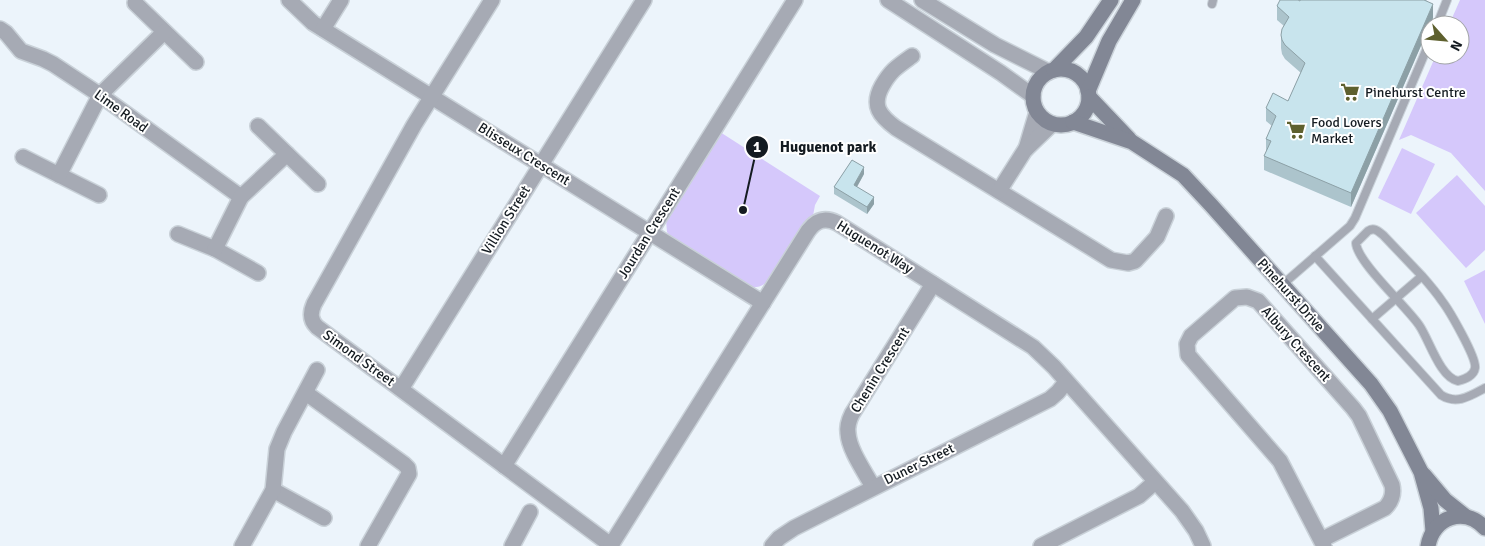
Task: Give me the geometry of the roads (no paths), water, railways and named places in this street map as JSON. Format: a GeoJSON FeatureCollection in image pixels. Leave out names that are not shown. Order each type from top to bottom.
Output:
{"type":"FeatureCollection","features":[{"type":"Feature","properties":{"kind":"street","name":"Blisseux Crescent"},"geometry":{"type":"LineString","coordinates":[[289,0],[313,23],[763,303]]}},
{"type":"Feature","properties":{"kind":"street"},"geometry":{"type":"LineString","coordinates":[[323,29],[341,0]]}},
{"type":"Feature","properties":{"kind":"street"},"geometry":{"type":"LineString","coordinates":[[432,97],[492,0]]}},
{"type":"Feature","properties":{"kind":"street","name":"Villion Street"},"geometry":{"type":"LineString","coordinates":[[401,389],[644,0]]}},
{"type":"Feature","properties":{"kind":"street","name":"Jourdan Crescent"},"geometry":{"type":"LineString","coordinates":[[504,466],[795,0]]}},
{"type":"Feature","properties":{"kind":"street"},"geometry":{"type":"LineString","coordinates":[[888,0],[1001,73],[1033,96]]}},
{"type":"Feature","properties":{"kind":"street"},"geometry":{"type":"LineString","coordinates":[[1111,0],[1086,37],[1052,71],[1038,82],[1033,96],[1034,104],[1042,118],[1052,124],[1063,125],[1073,122],[1085,112],[1089,94],[1109,41],[1133,0]]}},
{"type":"Feature","properties":{"kind":"street"},"geometry":{"type":"LineString","coordinates":[[923,22],[931,2],[994,45],[1052,71],[1063,69],[1072,71],[1085,83],[1089,94]]}},
{"type":"Feature","properties":{"kind":"street"},"geometry":{"type":"LineString","coordinates":[[135,3],[196,62]]}},
{"type":"Feature","properties":{"kind":"street","name":"Lime Road"},"geometry":{"type":"LineString","coordinates":[[0,29],[6,33],[21,52],[48,60],[100,95],[241,197]]}},
{"type":"Feature","properties":{"kind":"street"},"geometry":{"type":"LineString","coordinates":[[59,175],[100,95],[164,32]]}},
{"type":"Feature","properties":{"kind":"street"},"geometry":{"type":"LineString","coordinates":[[912,56],[894,68],[877,96],[876,104],[879,111],[896,128],[1118,262],[1128,263],[1135,261],[1157,237],[1166,216]]}},
{"type":"Feature","properties":{"kind":"street","name":"Pinehurst Drive"},"geometry":{"type":"LineString","coordinates":[[1089,94],[1132,142]]}},
{"type":"Feature","properties":{"kind":"street","name":"Simond Street"},"geometry":{"type":"LineString","coordinates":[[432,97],[414,125],[314,304],[311,312],[312,321],[317,327],[612,546]]}},
{"type":"Feature","properties":{"kind":"street"},"geometry":{"type":"LineString","coordinates":[[1025,150],[1037,112]]}},
{"type":"Feature","properties":{"kind":"street","name":"Pinehurst Drive"},"geometry":{"type":"LineString","coordinates":[[1073,122],[1132,142],[1183,175],[1282,284],[1381,397],[1390,411],[1421,472],[1431,508],[1433,531]]}},
{"type":"Feature","properties":{"kind":"street"},"geometry":{"type":"LineString","coordinates":[[999,191],[1025,150],[1052,124]]}},
{"type":"Feature","properties":{"kind":"street"},"geometry":{"type":"LineString","coordinates":[[258,126],[318,184]]}},
{"type":"Feature","properties":{"kind":"street"},"geometry":{"type":"LineString","coordinates":[[215,249],[241,197],[287,154]]}},
{"type":"Feature","properties":{"kind":"street"},"geometry":{"type":"LineString","coordinates":[[23,157],[99,196]]}},
{"type":"Feature","properties":{"kind":"street","name":"Huguenot Way"},"geometry":{"type":"LineString","coordinates":[[612,546],[808,231],[812,225],[821,220],[832,220],[1033,347],[1054,367],[1182,512],[1196,531],[1203,546]]}},
{"type":"Feature","properties":{"kind":"street"},"geometry":{"type":"LineString","coordinates":[[178,234],[215,249],[258,273]]}},
{"type":"Feature","properties":{"kind":"street","name":"Chenin Crescent"},"geometry":{"type":"LineString","coordinates":[[873,487],[850,444],[847,431],[848,423],[933,284]]}},
{"type":"Feature","properties":{"kind":"street","name":"Albury Crescent"},"geometry":{"type":"LineString","coordinates":[[1247,297],[1258,301],[1354,408],[1392,485],[1391,499],[1385,508],[1323,543],[1280,461],[1188,355],[1187,344],[1191,336],[1234,298],[1247,297]]}},
{"type":"Feature","properties":{"kind":"street"},"geometry":{"type":"LineString","coordinates":[[242,546],[273,490],[276,449],[317,370]]}},
{"type":"Feature","properties":{"kind":"street","name":"Duner Street"},"geometry":{"type":"LineString","coordinates":[[772,546],[779,538],[794,528],[1050,399],[1066,382]]}},
{"type":"Feature","properties":{"kind":"street"},"geometry":{"type":"LineString","coordinates":[[306,393],[408,468],[409,474],[368,546]]}},
{"type":"Feature","properties":{"kind":"street","name":"Pinehurst Drive"},"geometry":{"type":"LineString","coordinates":[[1421,472],[1445,500],[1465,516],[1484,525]]}},
{"type":"Feature","properties":{"kind":"street"},"geometry":{"type":"LineString","coordinates":[[1041,546],[1139,496],[1155,482]]}},
{"type":"Feature","properties":{"kind":"street"},"geometry":{"type":"LineString","coordinates":[[273,490],[324,518]]}},
{"type":"Feature","properties":{"kind":"street"},"geometry":{"type":"LineString","coordinates":[[512,546],[530,512]]}},
{"type":"Feature","properties":{"kind":"street"},"geometry":{"type":"LineString","coordinates":[[1428,546],[1433,531],[1439,524],[1456,516],[1465,516]]}},
{"type":"Feature","properties":{"kind":"lane"},"geometry":{"type":"LineString","coordinates":[[1441,15],[1448,0]]}},
{"type":"Feature","properties":{"kind":"lane"},"geometry":{"type":"LineString","coordinates":[[1282,284],[1344,232],[1355,218],[1420,65]]}},
{"type":"Feature","properties":{"kind":"lane"},"geometry":{"type":"LineString","coordinates":[[1373,229],[1379,231],[1422,276],[1442,301],[1476,363],[1472,375],[1458,381],[1450,378],[1444,371],[1420,326],[1396,298],[1364,262],[1357,250],[1356,243],[1368,231],[1373,229]]}},
{"type":"Feature","properties":{"kind":"lane"},"geometry":{"type":"LineString","coordinates":[[1316,256],[1443,397],[1460,400],[1485,388]]}},
{"type":"Feature","properties":{"kind":"lane"},"geometry":{"type":"LineString","coordinates":[[1372,319],[1422,276]]}},
{"type":"Feature","properties":{"kind":"place","name":"Pinehurst Centre"},"geometry":{"type":"Point","coordinates":[1350,92]}},
{"type":"Feature","properties":{"kind":"place","name":"Food Lovers Market"},"geometry":{"type":"Point","coordinates":[1296,130]}},
{"type":"Feature","properties":{"kind":"place","name":"Huguenot park"},"geometry":{"type":"Point","coordinates":[743,210]}}]}
